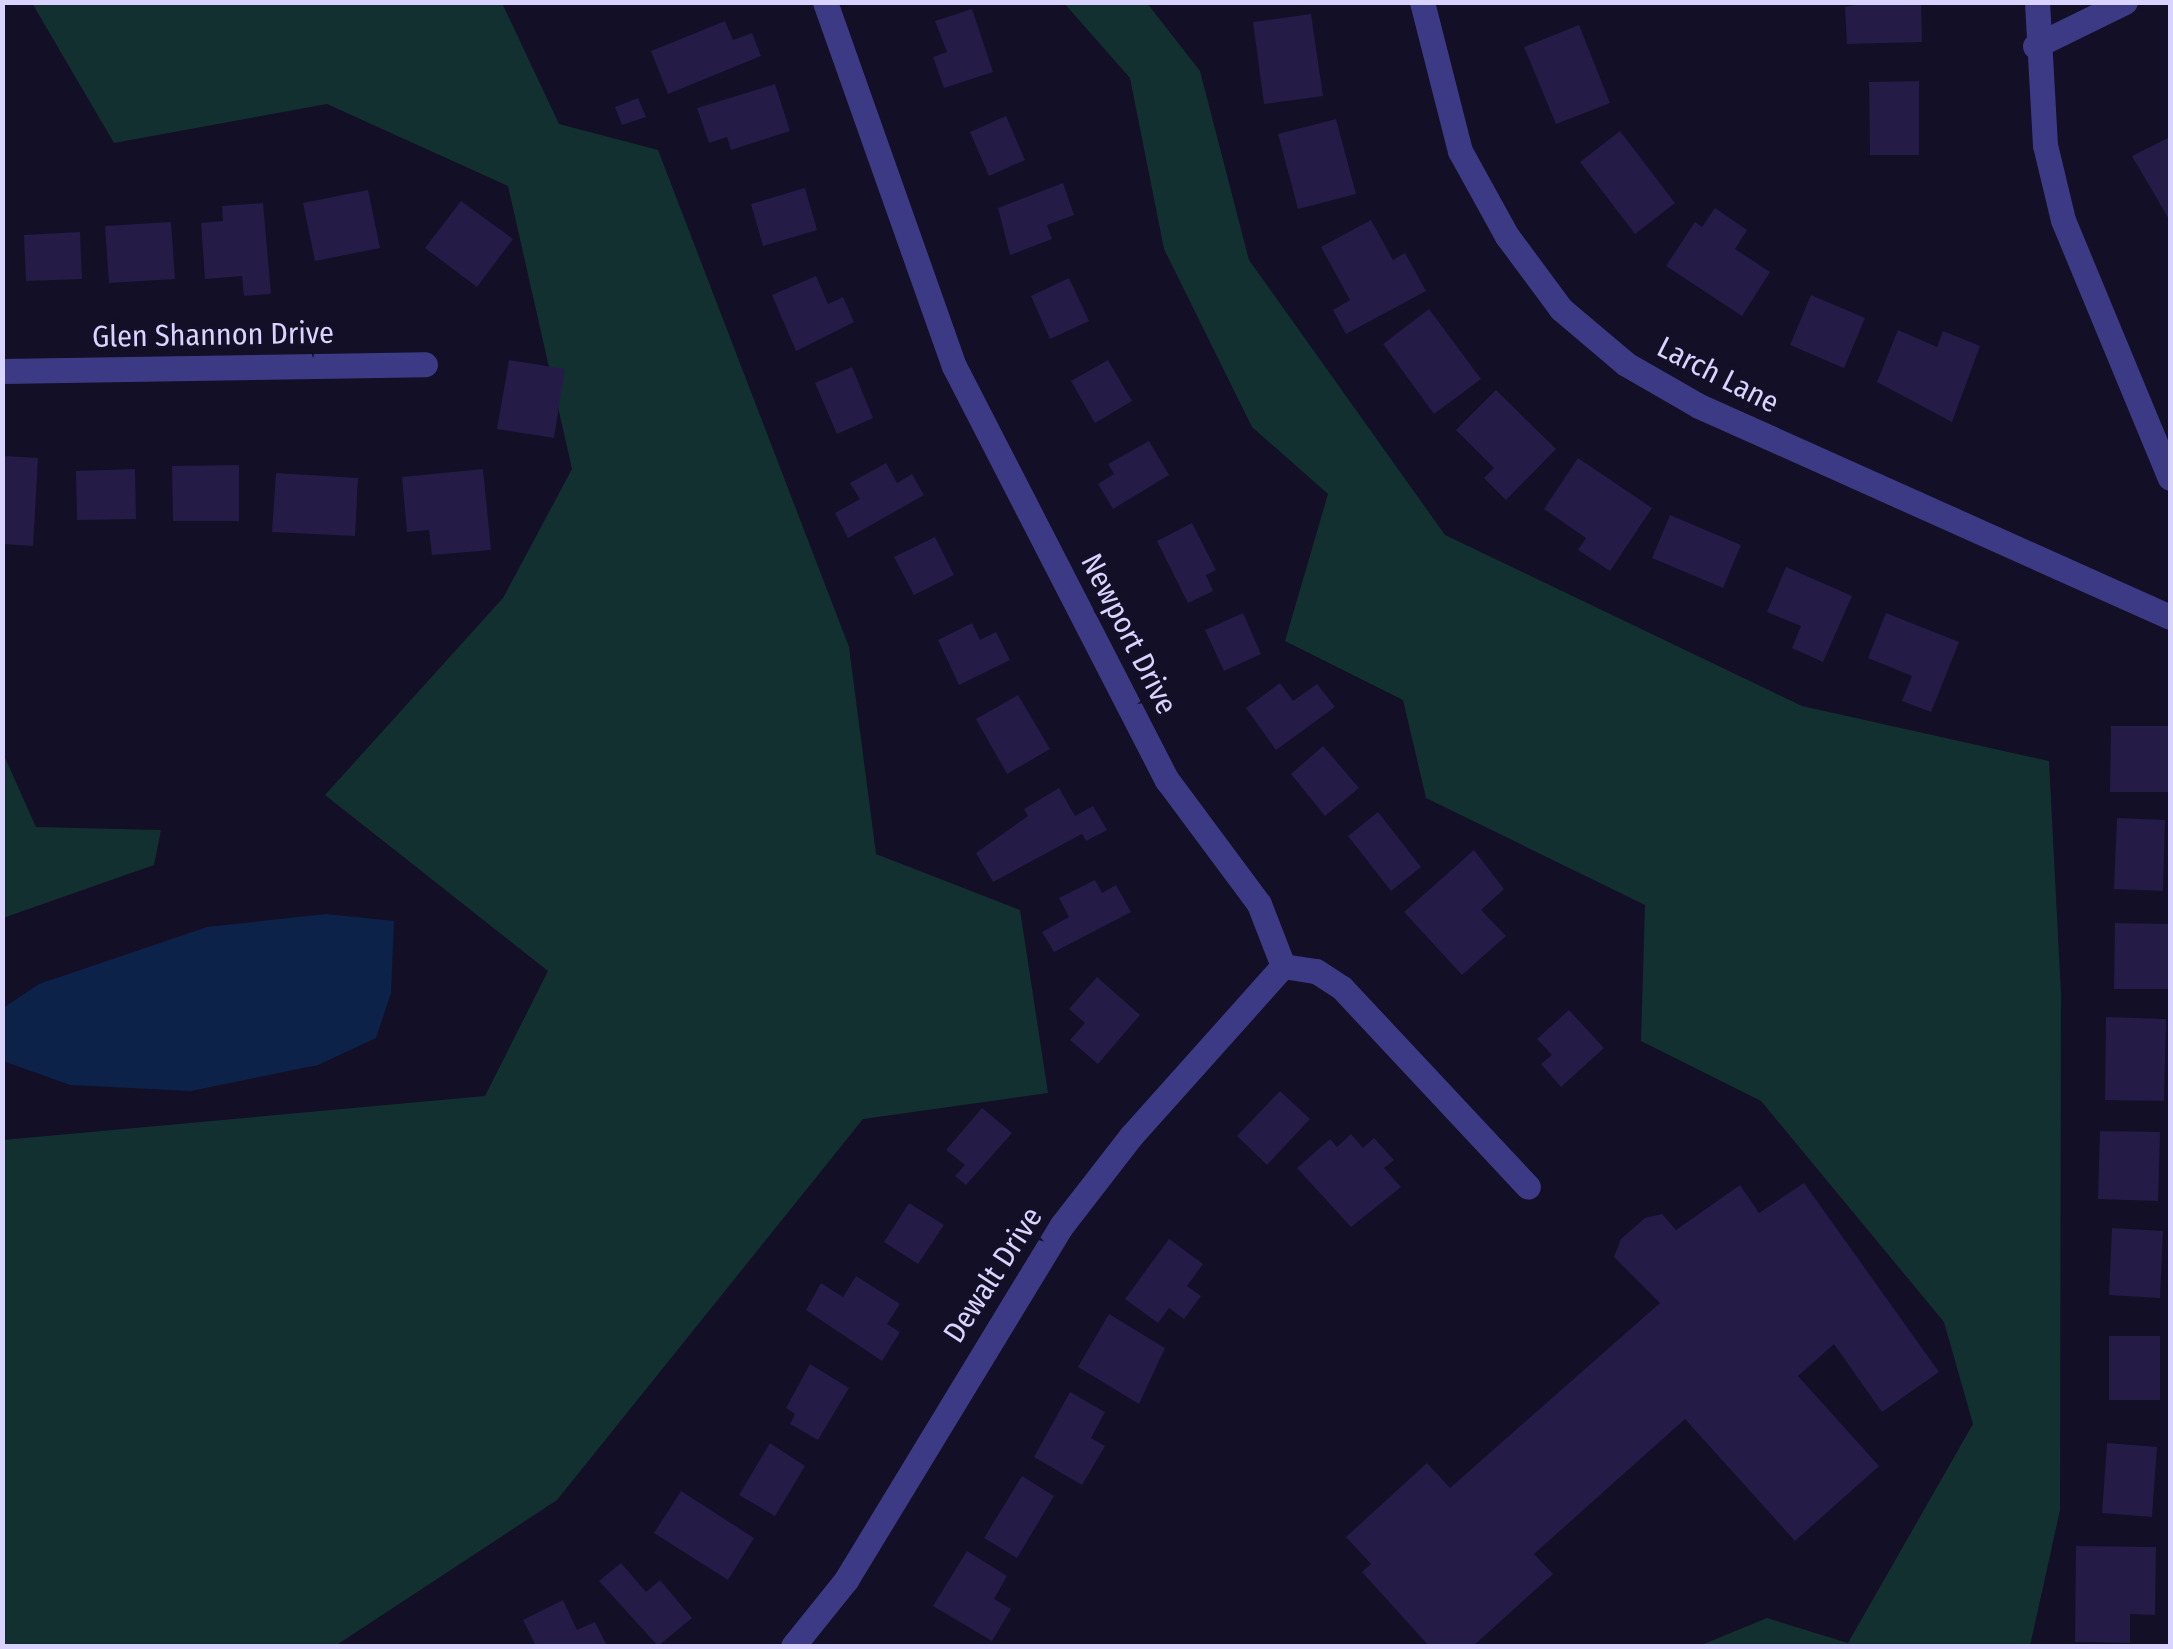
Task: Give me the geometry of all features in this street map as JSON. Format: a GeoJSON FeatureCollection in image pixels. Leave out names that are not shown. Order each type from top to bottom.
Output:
{"type":"FeatureCollection","features":[{"type":"Feature","properties":{"kind":"street","name":"Newport Drive"},"geometry":{"type":"LineString","coordinates":[[825,2],[954,366],[1168,780],[1259,904],[1284,966]]}},
{"type":"Feature","properties":{"kind":"street","name":"Larch Lane"},"geometry":{"type":"LineString","coordinates":[[1422,2],[1460,151],[1507,236],[1560,309],[1626,364],[1699,406],[2170,617]]}},
{"type":"Feature","properties":{"kind":"street"},"geometry":{"type":"LineString","coordinates":[[2037,2],[2035,46],[2045,145],[2063,220],[2170,478]]}},
{"type":"Feature","properties":{"kind":"street"},"geometry":{"type":"LineString","coordinates":[[2035,46],[2125,2]]}},
{"type":"Feature","properties":{"kind":"street","name":"Glen Shannon Drive"},"geometry":{"type":"LineString","coordinates":[[2,371],[425,364]]}},
{"type":"Feature","properties":{"kind":"street"},"geometry":{"type":"LineString","coordinates":[[1284,966],[1316,971],[1342,988],[1528,1188]]}},
{"type":"Feature","properties":{"kind":"street","name":"Dewalt Drive"},"geometry":{"type":"LineString","coordinates":[[794,1646],[846,1580],[1062,1225],[1131,1136],[1284,966]]}},
{"type":"Feature","properties":{"kind":"green space"},"geometry":{"type":"Polygon","coordinates":[[[32,3],[502,3],[559,124],[658,150],[849,647],[876,854],[1020,910],[1048,1093],[863,1119],[557,1500],[335,1646],[3,1646],[3,1140],[485,1096],[548,971],[325,795],[503,598],[572,469],[508,186],[327,104],[114,143],[32,3]]]}},
{"type":"Feature","properties":{"kind":"green space"},"geometry":{"type":"Polygon","coordinates":[[[1064,3],[1147,3],[1200,71],[1249,260],[1445,535],[1802,706],[2049,761],[2061,994],[2060,1510],[2030,1646],[1699,1646],[1767,1618],[1848,1643],[1973,1424],[1944,1322],[1761,1101],[1641,1041],[1645,905],[1426,798],[1403,700],[1285,641],[1328,494],[1252,427],[1164,249],[1130,78],[1064,3]]]}},
{"type":"Feature","properties":{"kind":"green space"},"geometry":{"type":"Polygon","coordinates":[[[2,751],[36,827],[161,830],[154,865],[3,918],[2,751]]]}},
{"type":"Feature","properties":{"kind":"water"},"geometry":{"type":"Polygon","coordinates":[[[326,914],[394,921],[391,993],[376,1038],[318,1065],[191,1091],[70,1085],[3,1061],[3,1008],[39,984],[207,927],[326,914]]]}},
{"type":"Feature","properties":{"kind":"building"},"geometry":{"type":"Polygon","coordinates":[[[1869,2],[1921,2],[1922,42],[1847,44],[1845,7],[1869,2]]]}},
{"type":"Feature","properties":{"kind":"building"},"geometry":{"type":"Polygon","coordinates":[[[972,9],[993,72],[944,88],[933,57],[947,52],[935,21],[972,9]]]}},
{"type":"Feature","properties":{"kind":"building"},"geometry":{"type":"Polygon","coordinates":[[[1311,14],[1323,96],[1264,104],[1253,22],[1311,14]]]}},
{"type":"Feature","properties":{"kind":"building"},"geometry":{"type":"Polygon","coordinates":[[[725,21],[733,40],[752,33],[761,56],[668,94],[651,51],[725,21]]]}},
{"type":"Feature","properties":{"kind":"building"},"geometry":{"type":"Polygon","coordinates":[[[1579,25],[1610,103],[1556,124],[1524,47],[1579,25]]]}},
{"type":"Feature","properties":{"kind":"building"},"geometry":{"type":"Polygon","coordinates":[[[1919,81],[1919,155],[1870,155],[1869,82],[1919,81]]]}},
{"type":"Feature","properties":{"kind":"building"},"geometry":{"type":"Polygon","coordinates":[[[775,84],[790,131],[731,150],[727,137],[709,143],[697,108],[775,84]]]}},
{"type":"Feature","properties":{"kind":"building"},"geometry":{"type":"Polygon","coordinates":[[[638,98],[646,117],[622,125],[615,107],[638,98]]]}},
{"type":"Feature","properties":{"kind":"building"},"geometry":{"type":"Polygon","coordinates":[[[1006,116],[1025,160],[989,176],[970,132],[1006,116]]]}},
{"type":"Feature","properties":{"kind":"building"},"geometry":{"type":"Polygon","coordinates":[[[1336,119],[1356,194],[1298,209],[1278,134],[1336,119]]]}},
{"type":"Feature","properties":{"kind":"building"},"geometry":{"type":"Polygon","coordinates":[[[1620,131],[1675,203],[1635,234],[1580,162],[1620,131]]]}},
{"type":"Feature","properties":{"kind":"building"},"geometry":{"type":"Polygon","coordinates":[[[2170,137],[2170,221],[2132,156],[2170,137]]]}},
{"type":"Feature","properties":{"kind":"building"},"geometry":{"type":"Polygon","coordinates":[[[1063,183],[1074,215],[1047,225],[1052,239],[1010,255],[998,208],[1063,183]]]}},
{"type":"Feature","properties":{"kind":"building"},"geometry":{"type":"Polygon","coordinates":[[[805,188],[817,230],[763,246],[751,204],[805,188]]]}},
{"type":"Feature","properties":{"kind":"building"},"geometry":{"type":"Polygon","coordinates":[[[368,190],[380,248],[315,261],[303,203],[368,190]]]}},
{"type":"Feature","properties":{"kind":"building"},"geometry":{"type":"Polygon","coordinates":[[[461,201],[513,239],[477,287],[425,248],[461,201]]]}},
{"type":"Feature","properties":{"kind":"building"},"geometry":{"type":"Polygon","coordinates":[[[263,203],[271,294],[244,296],[242,276],[205,279],[201,223],[223,221],[222,206],[263,203]]]}},
{"type":"Feature","properties":{"kind":"building"},"geometry":{"type":"Polygon","coordinates":[[[1715,208],[1747,230],[1735,249],[1770,272],[1742,316],[1666,266],[1695,222],[1702,227],[1715,208]]]}},
{"type":"Feature","properties":{"kind":"building"},"geometry":{"type":"Polygon","coordinates":[[[1371,220],[1393,260],[1405,253],[1426,291],[1346,334],[1333,310],[1350,300],[1321,247],[1371,220]]]}},
{"type":"Feature","properties":{"kind":"building"},"geometry":{"type":"Polygon","coordinates":[[[171,222],[175,279],[109,283],[105,226],[171,222]]]}},
{"type":"Feature","properties":{"kind":"building"},"geometry":{"type":"Polygon","coordinates":[[[80,232],[82,279],[26,281],[24,235],[80,232]]]}},
{"type":"Feature","properties":{"kind":"building"},"geometry":{"type":"Polygon","coordinates":[[[816,276],[828,304],[843,297],[854,322],[796,351],[772,295],[816,276]]]}},
{"type":"Feature","properties":{"kind":"building"},"geometry":{"type":"Polygon","coordinates":[[[1069,278],[1089,321],[1050,339],[1031,296],[1069,278]]]}},
{"type":"Feature","properties":{"kind":"building"},"geometry":{"type":"Polygon","coordinates":[[[1811,295],[1865,318],[1844,368],[1790,345],[1811,295]]]}},
{"type":"Feature","properties":{"kind":"building"},"geometry":{"type":"Polygon","coordinates":[[[1429,309],[1481,379],[1434,414],[1383,344],[1429,309]]]}},
{"type":"Feature","properties":{"kind":"building"},"geometry":{"type":"Polygon","coordinates":[[[1898,330],[1937,347],[1943,331],[1980,346],[1952,422],[1877,382],[1898,330]]]}},
{"type":"Feature","properties":{"kind":"building"},"geometry":{"type":"Polygon","coordinates":[[[509,360],[565,369],[554,438],[497,429],[509,360]]]}},
{"type":"Feature","properties":{"kind":"building"},"geometry":{"type":"Polygon","coordinates":[[[1108,360],[1132,401],[1095,423],[1071,381],[1108,360]]]}},
{"type":"Feature","properties":{"kind":"building"},"geometry":{"type":"Polygon","coordinates":[[[852,367],[873,418],[837,434],[815,383],[852,367]]]}},
{"type":"Feature","properties":{"kind":"building"},"geometry":{"type":"Polygon","coordinates":[[[1496,390],[1556,449],[1506,500],[1484,478],[1494,468],[1456,430],[1496,390]]]}},
{"type":"Feature","properties":{"kind":"building"},"geometry":{"type":"Polygon","coordinates":[[[1149,441],[1169,475],[1113,509],[1098,484],[1114,474],[1108,464],[1149,441]]]}},
{"type":"Feature","properties":{"kind":"building"},"geometry":{"type":"Polygon","coordinates":[[[5,456],[38,458],[33,546],[4,544],[5,456]]]}},
{"type":"Feature","properties":{"kind":"building"},"geometry":{"type":"Polygon","coordinates":[[[1578,458],[1652,508],[1610,571],[1578,550],[1586,538],[1544,509],[1578,458]]]}},
{"type":"Feature","properties":{"kind":"building"},"geometry":{"type":"Polygon","coordinates":[[[886,463],[897,483],[912,474],[924,495],[848,538],[835,513],[860,499],[850,483],[886,463]]]}},
{"type":"Feature","properties":{"kind":"building"},"geometry":{"type":"Polygon","coordinates":[[[239,465],[239,521],[173,521],[172,466],[239,465]]]}},
{"type":"Feature","properties":{"kind":"building"},"geometry":{"type":"Polygon","coordinates":[[[135,469],[136,519],[77,520],[76,471],[135,469]]]}},
{"type":"Feature","properties":{"kind":"building"},"geometry":{"type":"Polygon","coordinates":[[[483,469],[491,550],[432,555],[429,530],[407,532],[402,477],[483,469]]]}},
{"type":"Feature","properties":{"kind":"building"},"geometry":{"type":"Polygon","coordinates":[[[276,473],[358,478],[355,536],[272,532],[276,473]]]}},
{"type":"Feature","properties":{"kind":"building"},"geometry":{"type":"Polygon","coordinates":[[[1670,515],[1741,545],[1723,588],[1652,558],[1670,515]]]}},
{"type":"Feature","properties":{"kind":"building"},"geometry":{"type":"Polygon","coordinates":[[[1192,523],[1216,570],[1206,575],[1213,591],[1188,603],[1157,541],[1192,523]]]}},
{"type":"Feature","properties":{"kind":"building"},"geometry":{"type":"Polygon","coordinates":[[[935,537],[954,575],[914,595],[894,557],[935,537]]]}},
{"type":"Feature","properties":{"kind":"building"},"geometry":{"type":"Polygon","coordinates":[[[1786,567],[1852,596],[1823,662],[1792,648],[1801,626],[1767,612],[1786,567]]]}},
{"type":"Feature","properties":{"kind":"building"},"geometry":{"type":"Polygon","coordinates":[[[1243,613],[1261,654],[1224,671],[1205,630],[1243,613]]]}},
{"type":"Feature","properties":{"kind":"building"},"geometry":{"type":"Polygon","coordinates":[[[1886,613],[1959,642],[1931,712],[1902,701],[1912,676],[1868,658],[1886,613]]]}},
{"type":"Feature","properties":{"kind":"building"},"geometry":{"type":"Polygon","coordinates":[[[972,623],[980,640],[996,632],[1010,660],[959,685],[938,640],[972,623]]]}},
{"type":"Feature","properties":{"kind":"building"},"geometry":{"type":"Polygon","coordinates":[[[1280,683],[1293,701],[1317,684],[1335,707],[1276,750],[1246,708],[1280,683]]]}},
{"type":"Feature","properties":{"kind":"building"},"geometry":{"type":"Polygon","coordinates":[[[1018,695],[1050,749],[1007,774],[976,719],[1018,695]]]}},
{"type":"Feature","properties":{"kind":"building"},"geometry":{"type":"Polygon","coordinates":[[[2111,726],[2170,726],[2170,792],[2110,792],[2111,726]]]}},
{"type":"Feature","properties":{"kind":"building"},"geometry":{"type":"Polygon","coordinates":[[[1323,746],[1359,788],[1325,816],[1291,774],[1323,746]]]}},
{"type":"Feature","properties":{"kind":"building"},"geometry":{"type":"Polygon","coordinates":[[[1059,788],[1075,816],[1093,806],[1107,830],[1086,841],[1082,834],[993,882],[976,853],[1028,816],[1024,809],[1059,788]]]}},
{"type":"Feature","properties":{"kind":"building"},"geometry":{"type":"Polygon","coordinates":[[[1378,812],[1421,867],[1391,891],[1348,836],[1378,812]]]}},
{"type":"Feature","properties":{"kind":"building"},"geometry":{"type":"Polygon","coordinates":[[[2117,818],[2165,820],[2163,891],[2114,889],[2117,818]]]}},
{"type":"Feature","properties":{"kind":"building"},"geometry":{"type":"Polygon","coordinates":[[[1474,850],[1504,889],[1481,910],[1506,936],[1462,975],[1404,912],[1474,850]]]}},
{"type":"Feature","properties":{"kind":"building"},"geometry":{"type":"Polygon","coordinates":[[[1095,880],[1102,893],[1116,885],[1131,912],[1054,952],[1042,932],[1069,917],[1059,898],[1095,880]]]}},
{"type":"Feature","properties":{"kind":"building"},"geometry":{"type":"Polygon","coordinates":[[[2115,923],[2169,924],[2168,989],[2114,989],[2115,923]]]}},
{"type":"Feature","properties":{"kind":"building"},"geometry":{"type":"Polygon","coordinates":[[[1097,977],[1140,1015],[1098,1064],[1070,1040],[1085,1023],[1069,1009],[1097,977]]]}},
{"type":"Feature","properties":{"kind":"building"},"geometry":{"type":"Polygon","coordinates":[[[1569,1010],[1604,1048],[1561,1087],[1541,1064],[1552,1055],[1537,1039],[1569,1010]]]}},
{"type":"Feature","properties":{"kind":"building"},"geometry":{"type":"Polygon","coordinates":[[[2106,1017],[2166,1019],[2164,1101],[2105,1100],[2106,1017]]]}},
{"type":"Feature","properties":{"kind":"building"},"geometry":{"type":"Polygon","coordinates":[[[1280,1091],[1310,1119],[1267,1165],[1237,1136],[1280,1091]]]}},
{"type":"Feature","properties":{"kind":"building"},"geometry":{"type":"Polygon","coordinates":[[[982,1108],[1012,1133],[966,1185],[955,1176],[965,1165],[946,1150],[982,1108]]]}},
{"type":"Feature","properties":{"kind":"building"},"geometry":{"type":"Polygon","coordinates":[[[2100,1131],[2160,1132],[2158,1201],[2098,1199],[2100,1131]]]}},
{"type":"Feature","properties":{"kind":"building"},"geometry":{"type":"Polygon","coordinates":[[[1351,1134],[1363,1148],[1374,1138],[1394,1160],[1384,1168],[1401,1187],[1351,1227],[1297,1168],[1330,1139],[1337,1147],[1351,1134]]]}},
{"type":"Feature","properties":{"kind":"building"},"geometry":{"type":"Polygon","coordinates":[[[1804,1183],[1939,1372],[1882,1412],[1834,1344],[1798,1376],[1879,1466],[1795,1541],[1685,1419],[1534,1554],[1553,1574],[1473,1646],[1429,1646],[1362,1572],[1371,1564],[1346,1537],[1427,1463],[1450,1488],[1660,1303],[1614,1257],[1621,1239],[1645,1218],[1662,1214],[1676,1230],[1740,1185],[1759,1213],[1804,1183]]]}},
{"type":"Feature","properties":{"kind":"building"},"geometry":{"type":"Polygon","coordinates":[[[909,1203],[944,1225],[918,1264],[884,1242],[909,1203]]]}},
{"type":"Feature","properties":{"kind":"building"},"geometry":{"type":"Polygon","coordinates":[[[2112,1228],[2163,1231],[2160,1298],[2109,1295],[2112,1228]]]}},
{"type":"Feature","properties":{"kind":"building"},"geometry":{"type":"Polygon","coordinates":[[[1169,1239],[1203,1264],[1187,1286],[1201,1296],[1184,1319],[1169,1308],[1158,1323],[1125,1299],[1169,1239]]]}},
{"type":"Feature","properties":{"kind":"building"},"geometry":{"type":"Polygon","coordinates":[[[856,1276],[900,1304],[887,1324],[900,1332],[882,1361],[806,1310],[821,1283],[843,1297],[856,1276]]]}},
{"type":"Feature","properties":{"kind":"building"},"geometry":{"type":"Polygon","coordinates":[[[1109,1314],[1165,1348],[1139,1404],[1078,1367],[1109,1314]]]}},
{"type":"Feature","properties":{"kind":"building"},"geometry":{"type":"Polygon","coordinates":[[[2109,1336],[2160,1336],[2160,1400],[2109,1400],[2109,1336]]]}},
{"type":"Feature","properties":{"kind":"building"},"geometry":{"type":"Polygon","coordinates":[[[810,1364],[849,1388],[818,1440],[790,1424],[795,1414],[786,1408],[810,1364]]]}},
{"type":"Feature","properties":{"kind":"building"},"geometry":{"type":"Polygon","coordinates":[[[1070,1392],[1105,1412],[1091,1438],[1105,1446],[1082,1485],[1034,1457],[1070,1392]]]}},
{"type":"Feature","properties":{"kind":"building"},"geometry":{"type":"Polygon","coordinates":[[[770,1443],[805,1466],[775,1516],[739,1495],[770,1443]]]}},
{"type":"Feature","properties":{"kind":"building"},"geometry":{"type":"Polygon","coordinates":[[[2107,1443],[2157,1447],[2152,1517],[2102,1513],[2107,1443]]]}},
{"type":"Feature","properties":{"kind":"building"},"geometry":{"type":"Polygon","coordinates":[[[1022,1476],[1054,1496],[1017,1558],[984,1538],[1022,1476]]]}},
{"type":"Feature","properties":{"kind":"building"},"geometry":{"type":"Polygon","coordinates":[[[681,1491],[754,1538],[728,1580],[654,1533],[681,1491]]]}},
{"type":"Feature","properties":{"kind":"building"},"geometry":{"type":"Polygon","coordinates":[[[2076,1546],[2156,1547],[2155,1615],[2130,1614],[2130,1643],[2075,1642],[2076,1546]]]}},
{"type":"Feature","properties":{"kind":"building"},"geometry":{"type":"Polygon","coordinates":[[[967,1551],[1007,1576],[994,1599],[1011,1609],[992,1641],[933,1606],[967,1551]]]}},
{"type":"Feature","properties":{"kind":"building"},"geometry":{"type":"Polygon","coordinates":[[[621,1563],[646,1592],[660,1580],[692,1618],[658,1646],[599,1581],[621,1563]]]}},
{"type":"Feature","properties":{"kind":"building"},"geometry":{"type":"Polygon","coordinates":[[[563,1600],[577,1630],[595,1622],[607,1646],[536,1646],[523,1620],[563,1600]]]}}]}
